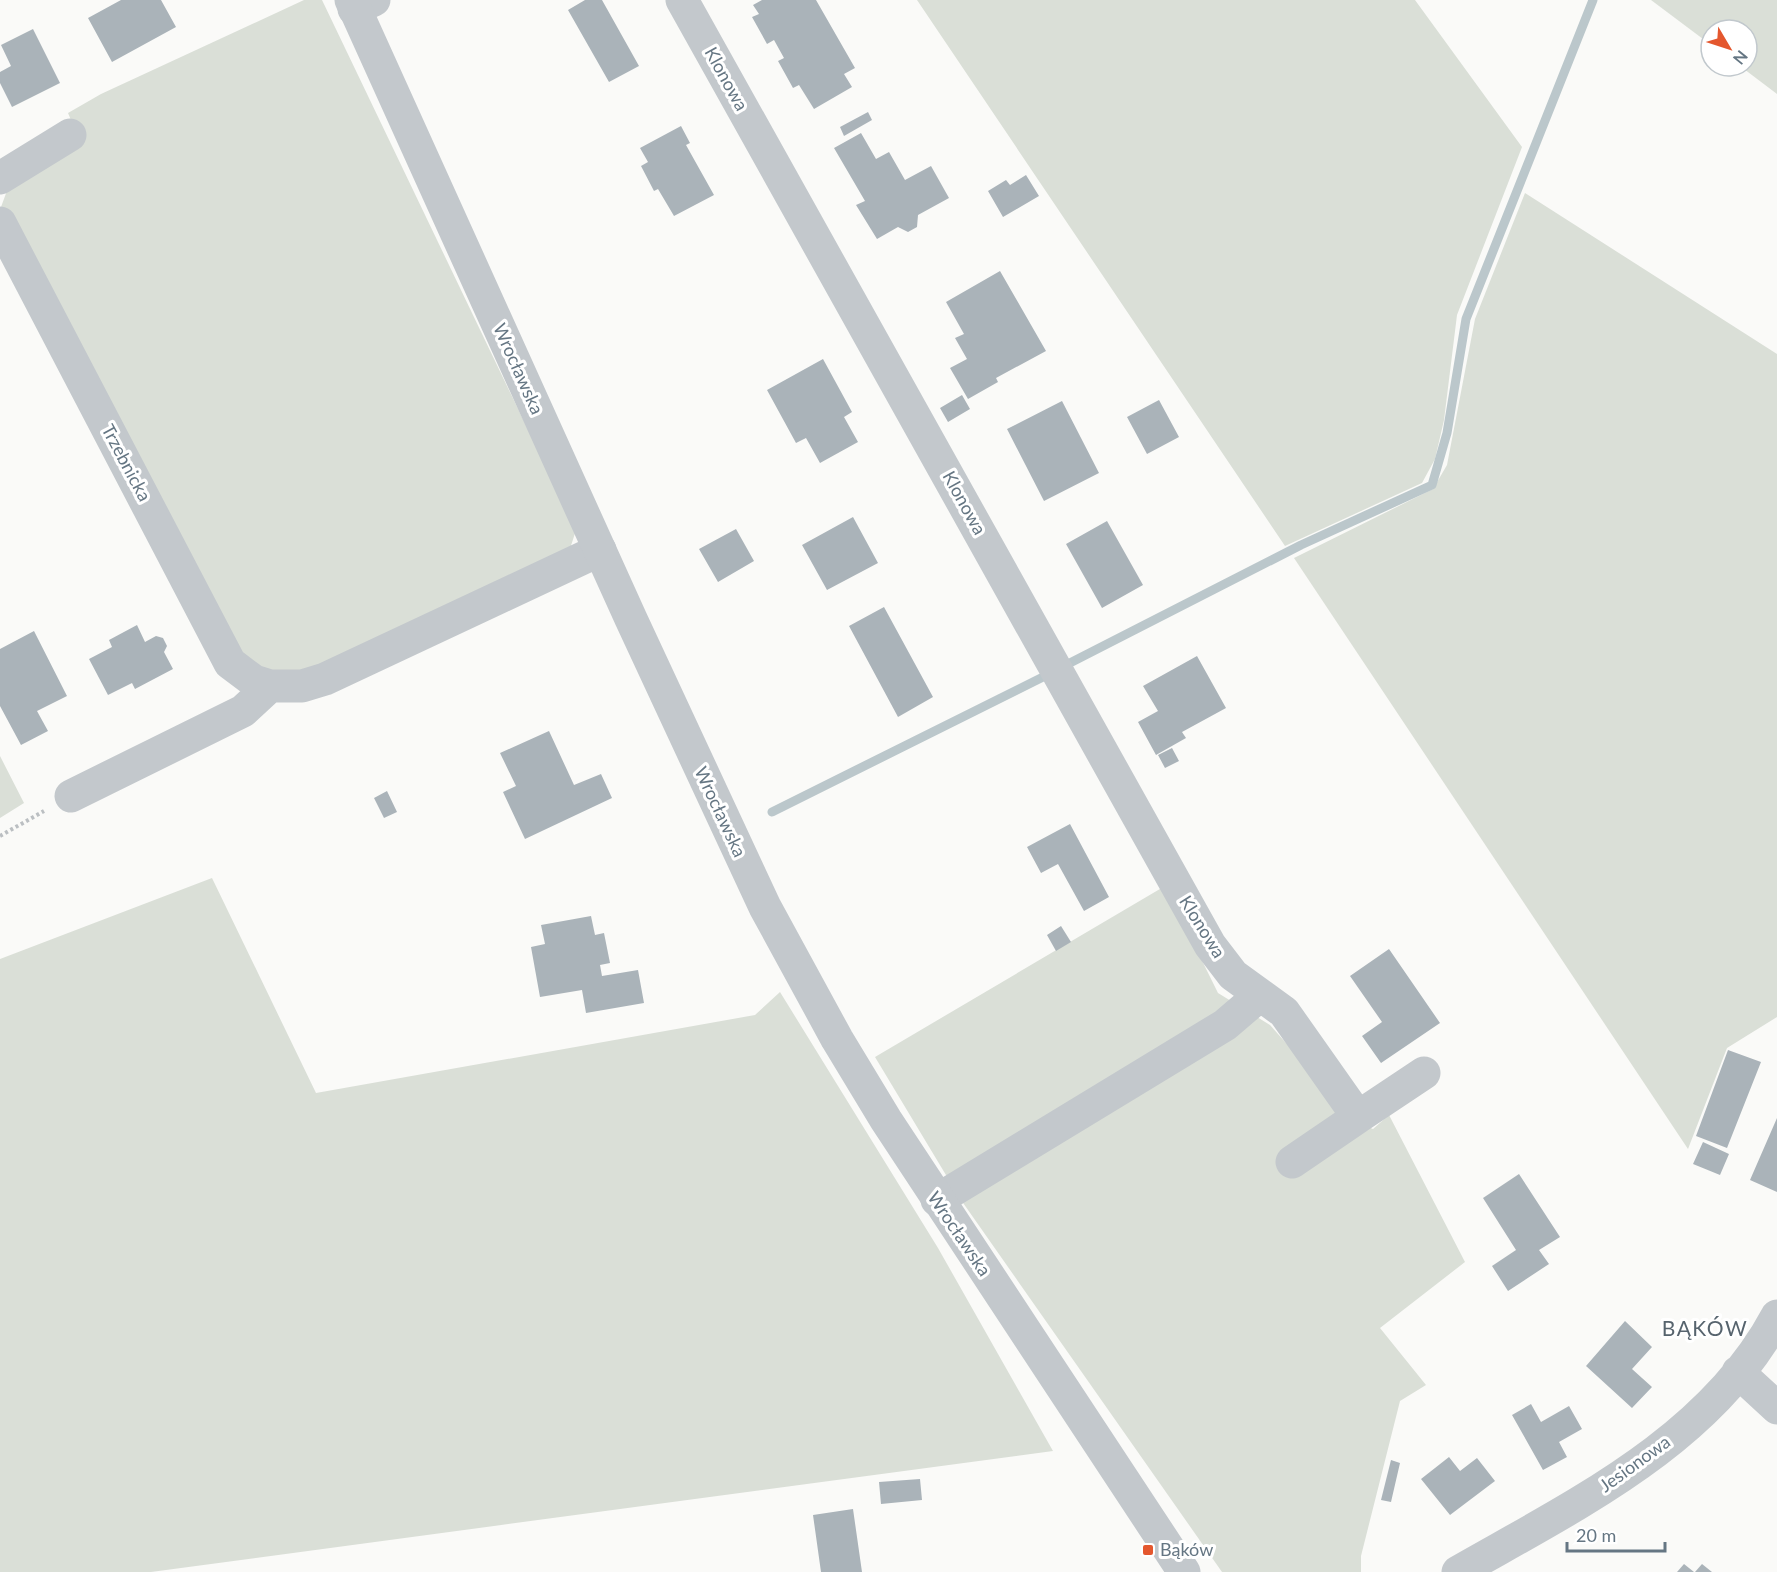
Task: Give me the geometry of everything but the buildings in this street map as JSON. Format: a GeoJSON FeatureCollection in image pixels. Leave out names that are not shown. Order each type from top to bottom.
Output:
{"type":"FeatureCollection","features":[{"type":"Feature","properties":{"kind":"street","name":"Klonowa"},"geometry":{"type":"LineString","coordinates":[[682,0],[1210,945],[1233,975],[1284,1012],[1358,1117]]}},
{"type":"Feature","properties":{"kind":"street","name":"Wrocławska"},"geometry":{"type":"LineString","coordinates":[[360,3],[600,550],[765,907],[837,1039],[937,1200],[1184,1572]]}},
{"type":"Feature","properties":{"kind":"street"},"geometry":{"type":"LineString","coordinates":[[0,178],[70,135]]}},
{"type":"Feature","properties":{"kind":"street","name":"Trzebnicka"},"geometry":{"type":"LineString","coordinates":[[0,223],[230,663],[254,681],[270,686],[302,686],[325,679],[600,550]]}},
{"type":"Feature","properties":{"kind":"street"},"geometry":{"type":"LineString","coordinates":[[70,796],[243,711],[270,686]]}},
{"type":"Feature","properties":{"kind":"street"},"geometry":{"type":"LineString","coordinates":[[937,1200],[1225,1025],[1260,995]]}},
{"type":"Feature","properties":{"kind":"street"},"geometry":{"type":"LineString","coordinates":[[1292,1162],[1424,1073]]}},
{"type":"Feature","properties":{"kind":"street","name":"Jesionowa"},"geometry":{"type":"LineString","coordinates":[[1458,1572],[1605,1488],[1651,1456],[1691,1421],[1738,1372],[1777,1316]]}},
{"type":"Feature","properties":{"kind":"street"},"geometry":{"type":"LineString","coordinates":[[1738,1372],[1777,1408]]}},
{"type":"Feature","properties":{"kind":"path"},"geometry":{"type":"LineString","coordinates":[[0,836],[70,796]]}},
{"type":"Feature","properties":{"kind":"shaded area"},"geometry":{"type":"Polygon","coordinates":[[[304,0],[322,0],[576,530],[569,552],[287,680],[249,670],[1,207],[8,188],[79,139],[68,113],[101,94],[304,0]]]}},
{"type":"Feature","properties":{"kind":"shaded area"},"geometry":{"type":"Polygon","coordinates":[[[917,0],[1415,0],[1522,147],[1457,315],[1444,420],[1435,459],[1422,483],[1285,546],[917,0]]]}},
{"type":"Feature","properties":{"kind":"shaded area"},"geometry":{"type":"Polygon","coordinates":[[[1651,0],[1777,0],[1777,94],[1756,78],[1759,78],[1759,18],[1699,18],[1699,36],[1651,0]]]}},
{"type":"Feature","properties":{"kind":"shaded area"},"geometry":{"type":"Polygon","coordinates":[[[1525,193],[1777,354],[1777,1017],[1727,1048],[1688,1149],[1294,558],[1433,489],[1447,465],[1475,319],[1525,193]]]}},
{"type":"Feature","properties":{"kind":"shaded area"},"geometry":{"type":"Polygon","coordinates":[[[0,756],[24,803],[0,818],[0,756]]]}},
{"type":"Feature","properties":{"kind":"shaded area"},"geometry":{"type":"Polygon","coordinates":[[[212,878],[316,1093],[755,1015],[780,992],[938,1248],[1053,1451],[151,1572],[0,1572],[0,959],[212,878]]]}},
{"type":"Feature","properties":{"kind":"shaded area"},"geometry":{"type":"Polygon","coordinates":[[[1165,886],[1218,993],[1270,1025],[1356,1122],[1373,1129],[1389,1115],[1465,1262],[1380,1328],[1426,1385],[1400,1401],[1361,1556],[1361,1572],[1222,1572],[961,1200],[875,1057],[1165,886]]]}},
{"type":"Feature","properties":{"kind":"waterway"},"geometry":{"type":"LineString","coordinates":[[1064,666],[1301,545],[1432,485],[1447,433],[1466,319],[1593,0]]}},
{"type":"Feature","properties":{"kind":"waterway"},"geometry":{"type":"LineString","coordinates":[[772,812],[1045,676]]}},
{"type":"Feature","properties":{"kind":"place","name":"Bąków"},"geometry":{"type":"Point","coordinates":[1148,1550]}},
{"type":"Feature","properties":{"kind":"district","name":"BĄKÓW"},"geometry":{"type":"Point","coordinates":[1705,1329]}}]}
